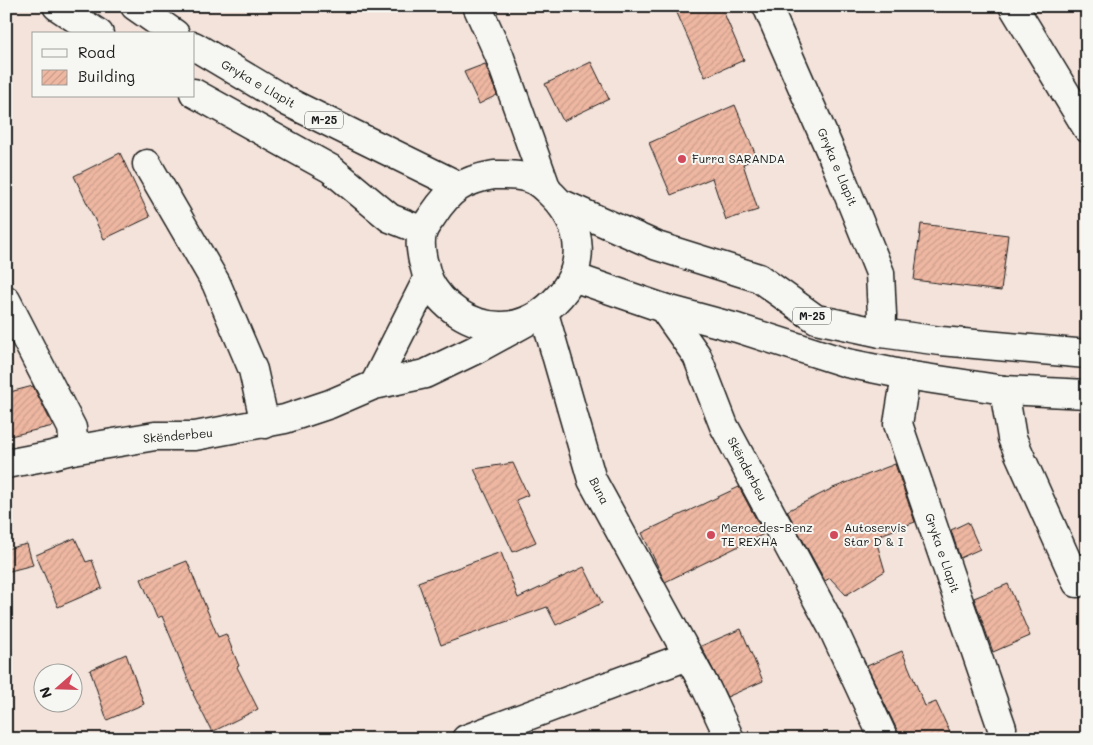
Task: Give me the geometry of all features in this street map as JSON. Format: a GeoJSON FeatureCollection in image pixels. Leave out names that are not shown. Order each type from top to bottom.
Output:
{"type":"FeatureCollection","features":[{"type":"Feature","properties":{"kind":"main road"},"geometry":{"type":"LineString","coordinates":[[57,6],[96,32]]}},
{"type":"Feature","properties":{"kind":"main road"},"geometry":{"type":"LineString","coordinates":[[135,6],[171,32]]}},
{"type":"Feature","properties":{"kind":"main road"},"geometry":{"type":"LineString","coordinates":[[477,6],[499,55],[554,196],[571,218],[577,236],[578,255],[573,277],[564,292],[544,313],[523,322],[500,326],[478,323],[457,313],[440,298],[428,278],[420,243],[422,231],[443,200],[458,186],[476,178],[494,174],[513,175],[529,178],[554,196]]}},
{"type":"Feature","properties":{"kind":"main road","name":"Gryka e Llapit"},"geometry":{"type":"LineString","coordinates":[[767,6],[836,164],[880,273],[882,315],[880,333]]}},
{"type":"Feature","properties":{"kind":"main road"},"geometry":{"type":"LineString","coordinates":[[1013,6],[1087,128]]}},
{"type":"Feature","properties":{"kind":"main road","name":"Gryka e Llapit"},"geometry":{"type":"LineString","coordinates":[[195,47],[288,102],[458,186]]}},
{"type":"Feature","properties":{"kind":"main road"},"geometry":{"type":"LineString","coordinates":[[195,94],[331,169],[390,218],[422,231]]}},
{"type":"Feature","properties":{"kind":"main road"},"geometry":{"type":"LineString","coordinates":[[147,164],[216,283],[253,370],[265,424]]}},
{"type":"Feature","properties":{"kind":"main road","name":"M-25"},"geometry":{"type":"LineString","coordinates":[[554,196],[657,246],[759,278],[816,319],[880,333],[941,341],[1087,354]]}},
{"type":"Feature","properties":{"kind":"main road"},"geometry":{"type":"LineString","coordinates":[[573,277],[663,308],[737,328],[847,363],[906,375],[1004,390],[1087,394]]}},
{"type":"Feature","properties":{"kind":"main road"},"geometry":{"type":"LineString","coordinates":[[374,385],[428,278]]}},
{"type":"Feature","properties":{"kind":"main road"},"geometry":{"type":"LineString","coordinates":[[6,300],[72,428],[72,450]]}},
{"type":"Feature","properties":{"kind":"main road","name":"Skënderbeu"},"geometry":{"type":"LineString","coordinates":[[663,308],[697,356],[724,426],[833,629],[884,739]]}},
{"type":"Feature","properties":{"kind":"main road","name":"Skënderbeu"},"geometry":{"type":"LineString","coordinates":[[6,464],[72,450],[155,436],[196,436],[265,424],[330,404],[374,385],[425,374],[544,313]]}},
{"type":"Feature","properties":{"kind":"main road","name":"Buna"},"geometry":{"type":"LineString","coordinates":[[544,313],[592,480],[688,656],[730,739]]}},
{"type":"Feature","properties":{"kind":"main road","name":"Gryka e Llapit"},"geometry":{"type":"LineString","coordinates":[[906,375],[898,424],[1002,728]]}},
{"type":"Feature","properties":{"kind":"main road"},"geometry":{"type":"LineString","coordinates":[[1004,390],[1012,438],[1077,583]]}},
{"type":"Feature","properties":{"kind":"main road"},"geometry":{"type":"LineString","coordinates":[[466,739],[688,656]]}},
{"type":"Feature","properties":{"kind":"building"},"geometry":{"type":"Polygon","coordinates":[[[674,6],[721,6],[744,60],[705,77],[674,6]]]}},
{"type":"Feature","properties":{"kind":"building"},"geometry":{"type":"Polygon","coordinates":[[[591,62],[609,99],[563,121],[545,84],[591,62]]]}},
{"type":"Feature","properties":{"kind":"building"},"geometry":{"type":"Polygon","coordinates":[[[485,64],[497,95],[479,104],[464,72],[485,64]]]}},
{"type":"Feature","properties":{"kind":"building"},"geometry":{"type":"Polygon","coordinates":[[[735,105],[757,158],[743,164],[758,210],[726,220],[712,178],[671,195],[649,143],[735,105]]]}},
{"type":"Feature","properties":{"kind":"building"},"geometry":{"type":"Polygon","coordinates":[[[120,153],[150,217],[104,239],[74,176],[120,153]]]}},
{"type":"Feature","properties":{"kind":"building"},"geometry":{"type":"Polygon","coordinates":[[[921,224],[1008,235],[1001,291],[914,280],[921,224]]]}},
{"type":"Feature","properties":{"kind":"building"},"geometry":{"type":"Polygon","coordinates":[[[33,386],[53,426],[6,437],[6,393],[33,386]]]}},
{"type":"Feature","properties":{"kind":"building"},"geometry":{"type":"Polygon","coordinates":[[[513,463],[528,495],[516,500],[536,542],[513,552],[474,469],[513,463]]]}},
{"type":"Feature","properties":{"kind":"building"},"geometry":{"type":"Polygon","coordinates":[[[895,464],[915,522],[875,537],[885,571],[846,595],[830,578],[825,581],[787,511],[833,488],[895,464]]]}},
{"type":"Feature","properties":{"kind":"building"},"geometry":{"type":"Polygon","coordinates":[[[739,487],[764,534],[665,582],[642,533],[739,487]]]}},
{"type":"Feature","properties":{"kind":"building"},"geometry":{"type":"Polygon","coordinates":[[[968,522],[980,549],[960,558],[951,530],[968,522]]]}},
{"type":"Feature","properties":{"kind":"building"},"geometry":{"type":"Polygon","coordinates":[[[75,538],[86,562],[92,560],[102,588],[58,607],[36,555],[75,538]]]}},
{"type":"Feature","properties":{"kind":"building"},"geometry":{"type":"Polygon","coordinates":[[[27,544],[33,565],[6,572],[6,549],[27,544]]]}},
{"type":"Feature","properties":{"kind":"building"},"geometry":{"type":"Polygon","coordinates":[[[501,552],[518,598],[584,567],[602,603],[556,625],[547,607],[441,645],[418,582],[501,552]]]}},
{"type":"Feature","properties":{"kind":"building"},"geometry":{"type":"Polygon","coordinates":[[[187,561],[218,637],[226,634],[239,666],[237,667],[258,709],[212,732],[193,694],[162,616],[157,618],[141,579],[187,561]]]}},
{"type":"Feature","properties":{"kind":"building"},"geometry":{"type":"Polygon","coordinates":[[[1008,584],[1030,636],[993,652],[974,598],[1008,584]]]}},
{"type":"Feature","properties":{"kind":"building"},"geometry":{"type":"Polygon","coordinates":[[[741,629],[763,681],[727,697],[701,646],[741,629]]]}},
{"type":"Feature","properties":{"kind":"building"},"geometry":{"type":"Polygon","coordinates":[[[902,651],[925,706],[936,702],[953,739],[899,739],[898,732],[867,666],[902,651]]]}},
{"type":"Feature","properties":{"kind":"building"},"geometry":{"type":"Polygon","coordinates":[[[126,654],[144,704],[107,720],[90,670],[126,654]]]}},
{"type":"Feature","properties":{"kind":"place","name":"Furra SARANDA"},"geometry":{"type":"Point","coordinates":[682,159]}},
{"type":"Feature","properties":{"kind":"place","name":"Mercedes-Benz TE REXHA"},"geometry":{"type":"Point","coordinates":[711,535]}},
{"type":"Feature","properties":{"kind":"place","name":"Autoservis Star D & I"},"geometry":{"type":"Point","coordinates":[834,535]}}]}
